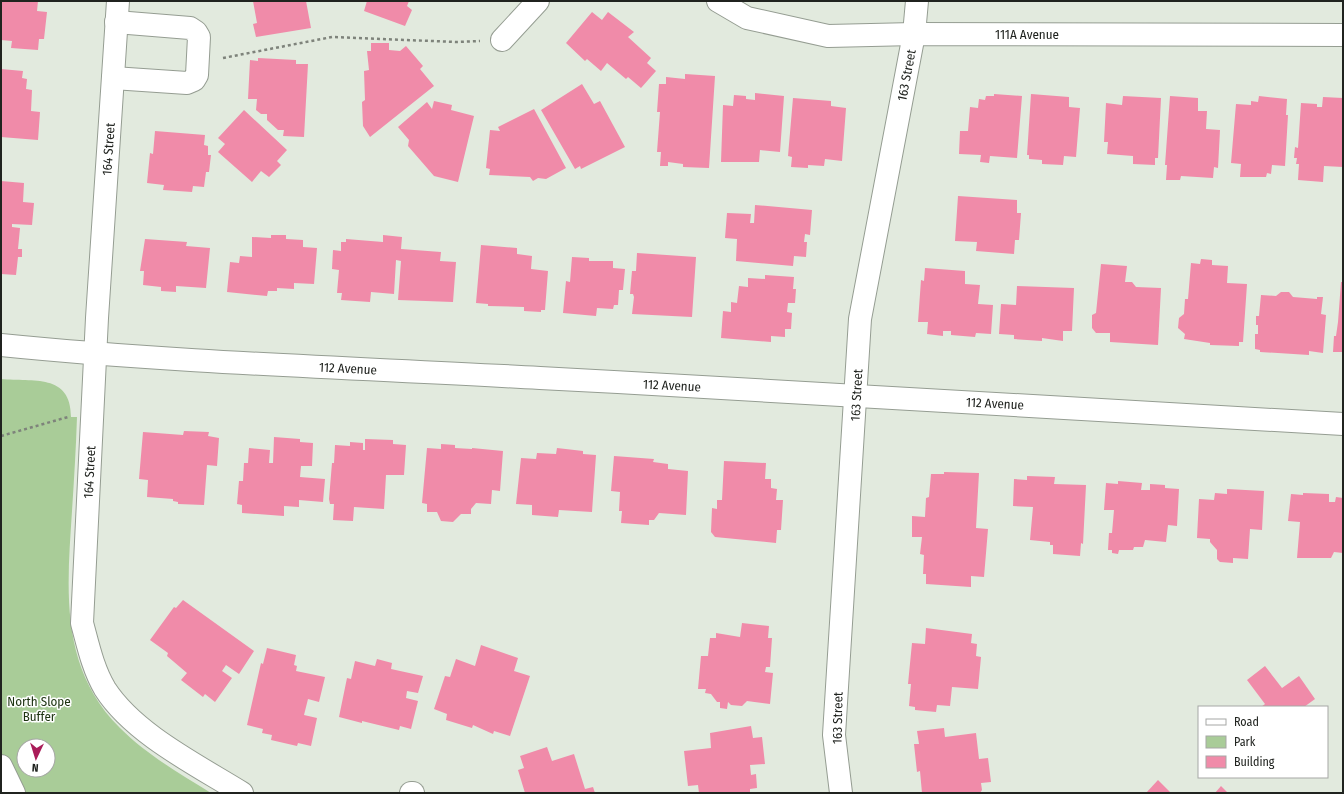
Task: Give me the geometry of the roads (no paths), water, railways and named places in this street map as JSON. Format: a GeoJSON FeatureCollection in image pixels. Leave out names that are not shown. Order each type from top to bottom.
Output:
{"type":"FeatureCollection","features":[{"type":"Feature","properties":{"kind":"street","name":"164 Street"},"geometry":{"type":"LineString","coordinates":[[118,1],[95,353],[82,623],[96,670],[105,689],[132,721],[154,738],[242,793]]}},
{"type":"Feature","properties":{"kind":"street"},"geometry":{"type":"LineString","coordinates":[[502,40],[538,1]]}},
{"type":"Feature","properties":{"kind":"street","name":"111A Avenue"},"geometry":{"type":"LineString","coordinates":[[718,1],[747,18],[828,36],[914,34],[1343,35]]}},
{"type":"Feature","properties":{"kind":"street","name":"163 Street"},"geometry":{"type":"LineString","coordinates":[[840,793],[834,735],[860,318],[914,34],[917,1]]}},
{"type":"Feature","properties":{"kind":"street"},"geometry":{"type":"LineString","coordinates":[[113,78],[187,83],[194,80],[197,74],[198,58],[199,37],[196,32],[190,28],[116,22]]}},
{"type":"Feature","properties":{"kind":"street","name":"112 Avenue"},"geometry":{"type":"LineString","coordinates":[[1,345],[95,353],[856,395],[1343,424]]}},
{"type":"Feature","properties":{"kind":"street"},"geometry":{"type":"LineString","coordinates":[[1,766],[14,793]]}},
{"type":"Feature","properties":{"kind":"park label","name":"North Slope Buffer"},"geometry":{"type":"Point","coordinates":[39,708]}}]}
